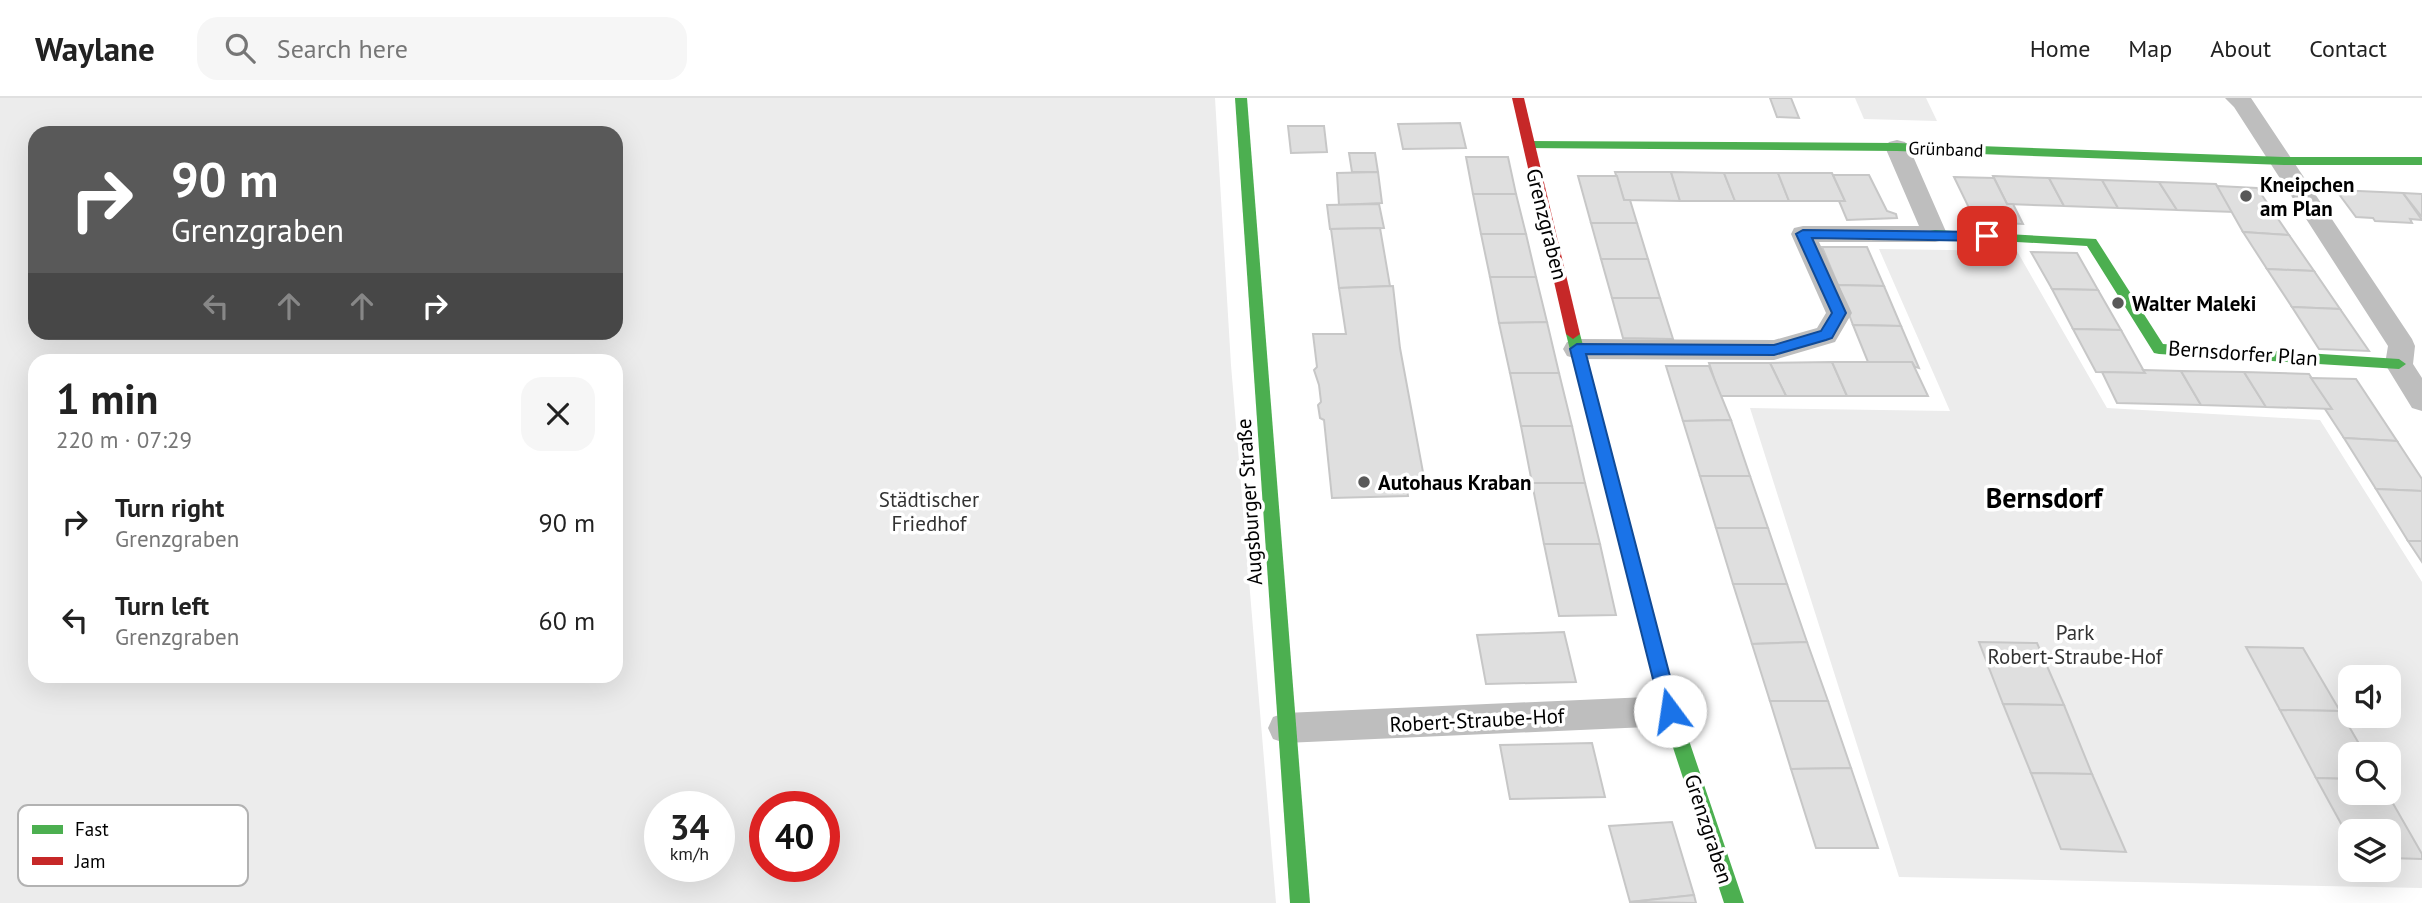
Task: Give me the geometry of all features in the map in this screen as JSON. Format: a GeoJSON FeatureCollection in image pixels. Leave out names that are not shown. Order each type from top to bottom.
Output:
{"type":"FeatureCollection","features":[{"type":"Feature","properties":{"kind":"street","name":"Augsburger Straße"},"geometry":{"type":"LineString","coordinates":[[1241,98],[1285,728],[1300,903]]}},
{"type":"Feature","properties":{"kind":"street","name":"Grenzgraben"},"geometry":{"type":"LineString","coordinates":[[1518,98],[1577,349],[1670,711],[1734,903]]}},
{"type":"Feature","properties":{"kind":"street"},"geometry":{"type":"LineString","coordinates":[[2236,98],[2242,102],[2284,161],[2403,346],[2399,363],[2422,401]]}},
{"type":"Feature","properties":{"kind":"street","name":"Grünband"},"geometry":{"type":"LineString","coordinates":[[1528,145],[1897,147],[2284,161]]}},
{"type":"Feature","properties":{"kind":"street"},"geometry":{"type":"LineString","coordinates":[[1577,349],[1774,350],[1826,335],[1839,313],[1803,234],[1935,234],[1897,147]]}},
{"type":"Feature","properties":{"kind":"street"},"geometry":{"type":"LineString","coordinates":[[2284,161],[2422,161]]}},
{"type":"Feature","properties":{"kind":"street","name":"Bernsdorfer Plan"},"geometry":{"type":"LineString","coordinates":[[1935,234],[2091,242],[2159,349],[2399,363]]}},
{"type":"Feature","properties":{"kind":"street","name":"Robert-Straube-Hof"},"geometry":{"type":"LineString","coordinates":[[1285,728],[1670,711]]}},
{"type":"Feature","properties":{"kind":"green space","name":"Städtischer Friedhof"},"geometry":{"type":"Polygon","coordinates":[[[0,98],[1215,98],[1231,365],[1276,903],[0,903],[0,98]]]}},
{"type":"Feature","properties":{"kind":"green space"},"geometry":{"type":"Polygon","coordinates":[[[1855,98],[1926,98],[1937,121],[1864,119],[1855,98]]]}},
{"type":"Feature","properties":{"kind":"green space","name":"Park Robert-Straube-Hof"},"geometry":{"type":"Polygon","coordinates":[[[1879,249],[2017,251],[2107,408],[2320,420],[2422,582],[2422,888],[1899,877],[1750,408],[1950,411],[1879,249]]]}},
{"type":"Feature","properties":{"kind":"building"},"geometry":{"type":"Polygon","coordinates":[[[1770,98],[1791,98],[1799,118],[1777,117],[1770,98]]]}},
{"type":"Feature","properties":{"kind":"building"},"geometry":{"type":"Polygon","coordinates":[[[1460,123],[1466,148],[1403,149],[1398,124],[1460,123]]]}},
{"type":"Feature","properties":{"kind":"building"},"geometry":{"type":"Polygon","coordinates":[[[1288,126],[1324,126],[1327,152],[1291,153],[1288,126]]]}},
{"type":"Feature","properties":{"kind":"building"},"geometry":{"type":"Polygon","coordinates":[[[1349,153],[1375,153],[1378,172],[1352,172],[1349,153]]]}},
{"type":"Feature","properties":{"kind":"building"},"geometry":{"type":"Polygon","coordinates":[[[1466,157],[1508,157],[1516,194],[1473,194],[1466,157]]]}},
{"type":"Feature","properties":{"kind":"building"},"geometry":{"type":"Polygon","coordinates":[[[1378,172],[1382,203],[1339,205],[1337,173],[1378,172]]]}},
{"type":"Feature","properties":{"kind":"building"},"geometry":{"type":"Polygon","coordinates":[[[1615,172],[1671,172],[1680,201],[1624,200],[1615,172]]]}},
{"type":"Feature","properties":{"kind":"building"},"geometry":{"type":"Polygon","coordinates":[[[1671,172],[1724,173],[1735,201],[1680,201],[1671,172]]]}},
{"type":"Feature","properties":{"kind":"building"},"geometry":{"type":"Polygon","coordinates":[[[1724,173],[1778,173],[1789,201],[1735,201],[1724,173]]]}},
{"type":"Feature","properties":{"kind":"building"},"geometry":{"type":"Polygon","coordinates":[[[1778,173],[1832,173],[1845,201],[1789,201],[1778,173]]]}},
{"type":"Feature","properties":{"kind":"building"},"geometry":{"type":"Polygon","coordinates":[[[1833,175],[1869,175],[1887,211],[1896,214],[1897,218],[1847,220],[1839,201],[1845,201],[1833,175]]]}},
{"type":"Feature","properties":{"kind":"building"},"geometry":{"type":"Polygon","coordinates":[[[1578,176],[1617,176],[1624,200],[1630,200],[1637,223],[1591,223],[1578,176]]]}},
{"type":"Feature","properties":{"kind":"building"},"geometry":{"type":"Polygon","coordinates":[[[1993,176],[2049,178],[2064,206],[2007,204],[1993,176]]]}},
{"type":"Feature","properties":{"kind":"building"},"geometry":{"type":"Polygon","coordinates":[[[1954,177],[1994,178],[2007,204],[2013,204],[2023,224],[1975,222],[1965,218],[1972,214],[1954,177]]]}},
{"type":"Feature","properties":{"kind":"building"},"geometry":{"type":"Polygon","coordinates":[[[2049,178],[2102,180],[2118,208],[2064,206],[2049,178]]]}},
{"type":"Feature","properties":{"kind":"building"},"geometry":{"type":"Polygon","coordinates":[[[2102,180],[2159,182],[2177,210],[2118,208],[2102,180]]]}},
{"type":"Feature","properties":{"kind":"building"},"geometry":{"type":"Polygon","coordinates":[[[2159,182],[2216,184],[2234,212],[2177,210],[2159,182]]]}},
{"type":"Feature","properties":{"kind":"building"},"geometry":{"type":"Polygon","coordinates":[[[2217,186],[2257,188],[2289,235],[2243,232],[2217,186]]]}},
{"type":"Feature","properties":{"kind":"building"},"geometry":{"type":"Polygon","coordinates":[[[2336,190],[2403,193],[2422,220],[2410,219],[2412,223],[2356,217],[2336,190]]]}},
{"type":"Feature","properties":{"kind":"building"},"geometry":{"type":"Polygon","coordinates":[[[2403,193],[2422,194],[2422,217],[2403,193]]]}},
{"type":"Feature","properties":{"kind":"building"},"geometry":{"type":"Polygon","coordinates":[[[1473,194],[1516,194],[1526,234],[1481,234],[1473,194]]]}},
{"type":"Feature","properties":{"kind":"building"},"geometry":{"type":"Polygon","coordinates":[[[1379,204],[1384,228],[1330,229],[1327,205],[1379,204]]]}},
{"type":"Feature","properties":{"kind":"building"},"geometry":{"type":"Polygon","coordinates":[[[1591,223],[1637,223],[1648,259],[1601,259],[1591,223]]]}},
{"type":"Feature","properties":{"kind":"building"},"geometry":{"type":"Polygon","coordinates":[[[1380,228],[1390,286],[1339,288],[1331,229],[1380,228]]]}},
{"type":"Feature","properties":{"kind":"building"},"geometry":{"type":"Polygon","coordinates":[[[2243,232],[2289,235],[2314,271],[2267,269],[2243,232]]]}},
{"type":"Feature","properties":{"kind":"building"},"geometry":{"type":"Polygon","coordinates":[[[1481,234],[1526,234],[1536,277],[1490,277],[1481,234]]]}},
{"type":"Feature","properties":{"kind":"building"},"geometry":{"type":"Polygon","coordinates":[[[1822,247],[1867,247],[1884,286],[1838,285],[1822,247]]]}},
{"type":"Feature","properties":{"kind":"building"},"geometry":{"type":"Polygon","coordinates":[[[2031,252],[2077,253],[2098,290],[2052,289],[2031,252]]]}},
{"type":"Feature","properties":{"kind":"building"},"geometry":{"type":"Polygon","coordinates":[[[1601,259],[1648,259],[1660,298],[1612,298],[1601,259]]]}},
{"type":"Feature","properties":{"kind":"building"},"geometry":{"type":"Polygon","coordinates":[[[2267,269],[2314,271],[2340,309],[2292,307],[2267,269]]]}},
{"type":"Feature","properties":{"kind":"building"},"geometry":{"type":"Polygon","coordinates":[[[1490,277],[1536,277],[1547,322],[1499,323],[1490,277]]]}},
{"type":"Feature","properties":{"kind":"building"},"geometry":{"type":"Polygon","coordinates":[[[1838,285],[1884,286],[1901,326],[1853,325],[1838,285]]]}},
{"type":"Feature","properties":{"kind":"building"},"geometry":{"type":"Polygon","coordinates":[[[1393,286],[1400,348],[1425,483],[1406,483],[1408,496],[1332,498],[1324,420],[1320,418],[1318,405],[1321,402],[1314,370],[1317,367],[1313,334],[1346,334],[1339,288],[1393,286]]]}},
{"type":"Feature","properties":{"kind":"building"},"geometry":{"type":"Polygon","coordinates":[[[2052,289],[2098,290],[2121,330],[2073,329],[2052,289]]]}},
{"type":"Feature","properties":{"kind":"building"},"geometry":{"type":"Polygon","coordinates":[[[1612,298],[1660,298],[1673,339],[1623,338],[1612,298]]]}},
{"type":"Feature","properties":{"kind":"building"},"geometry":{"type":"Polygon","coordinates":[[[2292,307],[2340,309],[2369,351],[2319,349],[2292,307]]]}},
{"type":"Feature","properties":{"kind":"building"},"geometry":{"type":"Polygon","coordinates":[[[1547,322],[1559,373],[1510,373],[1499,323],[1547,322]]]}},
{"type":"Feature","properties":{"kind":"building"},"geometry":{"type":"Polygon","coordinates":[[[1853,325],[1901,326],[1919,368],[1912,362],[1868,362],[1853,325]]]}},
{"type":"Feature","properties":{"kind":"building"},"geometry":{"type":"Polygon","coordinates":[[[2073,329],[2121,330],[2145,373],[2096,372],[2073,329]]]}},
{"type":"Feature","properties":{"kind":"building"},"geometry":{"type":"Polygon","coordinates":[[[1832,362],[1847,396],[1786,396],[1770,363],[1832,362]]]}},
{"type":"Feature","properties":{"kind":"building"},"geometry":{"type":"Polygon","coordinates":[[[1832,362],[1912,362],[1928,396],[1847,396],[1832,362]]]}},
{"type":"Feature","properties":{"kind":"building"},"geometry":{"type":"Polygon","coordinates":[[[1709,363],[1770,363],[1786,396],[1720,396],[1709,363]]]}},
{"type":"Feature","properties":{"kind":"building"},"geometry":{"type":"Polygon","coordinates":[[[1666,366],[1709,366],[1731,420],[1683,421],[1666,366]]]}},
{"type":"Feature","properties":{"kind":"building"},"geometry":{"type":"Polygon","coordinates":[[[2143,370],[2181,371],[2201,405],[2117,403],[2102,372],[2145,373],[2143,370]]]}},
{"type":"Feature","properties":{"kind":"building"},"geometry":{"type":"Polygon","coordinates":[[[2181,371],[2244,372],[2266,407],[2201,405],[2181,371]]]}},
{"type":"Feature","properties":{"kind":"building"},"geometry":{"type":"Polygon","coordinates":[[[2244,372],[2309,374],[2332,409],[2266,407],[2244,372]]]}},
{"type":"Feature","properties":{"kind":"building"},"geometry":{"type":"Polygon","coordinates":[[[1510,373],[1559,373],[1572,426],[1521,426],[1510,373]]]}},
{"type":"Feature","properties":{"kind":"building"},"geometry":{"type":"Polygon","coordinates":[[[2311,378],[2356,379],[2397,441],[2344,438],[2325,409],[2332,409],[2311,378]]]}},
{"type":"Feature","properties":{"kind":"building"},"geometry":{"type":"Polygon","coordinates":[[[1731,420],[1750,476],[1700,476],[1683,421],[1731,420]]]}},
{"type":"Feature","properties":{"kind":"building"},"geometry":{"type":"Polygon","coordinates":[[[1521,426],[1572,426],[1585,483],[1532,483],[1521,426]]]}},
{"type":"Feature","properties":{"kind":"building"},"geometry":{"type":"Polygon","coordinates":[[[2344,438],[2397,441],[2422,479],[2422,491],[2376,489],[2344,438]]]}},
{"type":"Feature","properties":{"kind":"building"},"geometry":{"type":"Polygon","coordinates":[[[1700,476],[1750,476],[1768,528],[1716,528],[1700,476]]]}},
{"type":"Feature","properties":{"kind":"building"},"geometry":{"type":"Polygon","coordinates":[[[1532,483],[1585,483],[1600,544],[1544,544],[1532,483]]]}},
{"type":"Feature","properties":{"kind":"building"},"geometry":{"type":"Polygon","coordinates":[[[2376,489],[2422,491],[2422,541],[2408,541],[2376,489]]]}},
{"type":"Feature","properties":{"kind":"building"},"geometry":{"type":"Polygon","coordinates":[[[1716,528],[1768,528],[1787,584],[1733,584],[1716,528]]]}},
{"type":"Feature","properties":{"kind":"building"},"geometry":{"type":"Polygon","coordinates":[[[2408,541],[2422,541],[2422,562],[2408,541]]]}},
{"type":"Feature","properties":{"kind":"building"},"geometry":{"type":"Polygon","coordinates":[[[1544,544],[1600,544],[1616,615],[1559,616],[1544,544]]]}},
{"type":"Feature","properties":{"kind":"building"},"geometry":{"type":"Polygon","coordinates":[[[1733,584],[1787,584],[1807,642],[1752,644],[1733,584]]]}},
{"type":"Feature","properties":{"kind":"building"},"geometry":{"type":"Polygon","coordinates":[[[1564,632],[1576,682],[1486,684],[1477,635],[1564,632]]]}},
{"type":"Feature","properties":{"kind":"building"},"geometry":{"type":"Polygon","coordinates":[[[1807,642],[1828,701],[1770,701],[1752,644],[1807,642]]]}},
{"type":"Feature","properties":{"kind":"building"},"geometry":{"type":"Polygon","coordinates":[[[1979,642],[2037,643],[2064,705],[2003,704],[1979,642]]]}},
{"type":"Feature","properties":{"kind":"building"},"geometry":{"type":"Polygon","coordinates":[[[2246,647],[2303,648],[2338,708],[2338,711],[2280,710],[2246,647]]]}},
{"type":"Feature","properties":{"kind":"building"},"geometry":{"type":"Polygon","coordinates":[[[1770,701],[1828,701],[1851,768],[1791,769],[1770,701]]]}},
{"type":"Feature","properties":{"kind":"building"},"geometry":{"type":"Polygon","coordinates":[[[2003,704],[2064,705],[2092,774],[2031,773],[2003,704]]]}},
{"type":"Feature","properties":{"kind":"building"},"geometry":{"type":"Polygon","coordinates":[[[2280,710],[2338,711],[2338,728],[2350,728],[2358,742],[2338,742],[2338,779],[2316,778],[2280,710]]]}},
{"type":"Feature","properties":{"kind":"building"},"geometry":{"type":"Polygon","coordinates":[[[1592,743],[1605,797],[1510,799],[1500,745],[1592,743]]]}},
{"type":"Feature","properties":{"kind":"building"},"geometry":{"type":"Polygon","coordinates":[[[1851,768],[1878,848],[1816,848],[1791,769],[1851,768]]]}},
{"type":"Feature","properties":{"kind":"building"},"geometry":{"type":"Polygon","coordinates":[[[2031,773],[2092,774],[2126,852],[2061,849],[2031,773]]]}},
{"type":"Feature","properties":{"kind":"building"},"geometry":{"type":"Polygon","coordinates":[[[2316,778],[2338,779],[2338,805],[2394,805],[2422,854],[2422,859],[2401,858],[2401,819],[2338,819],[2316,778]]]}},
{"type":"Feature","properties":{"kind":"building"},"geometry":{"type":"Polygon","coordinates":[[[1672,822],[1694,895],[1630,902],[1609,826],[1672,822]]]}},
{"type":"Feature","properties":{"kind":"building"},"geometry":{"type":"Polygon","coordinates":[[[1694,895],[1696,903],[1630,902],[1694,895]]]}},
{"type":"Feature","properties":{"kind":"traffic: fast"},"geometry":{"type":"LineString","coordinates":[[1241,98],[1300,903]]}},
{"type":"Feature","properties":{"kind":"traffic: fast"},"geometry":{"type":"LineString","coordinates":[[1528,145],[1897,147],[2284,161],[2422,161]]}},
{"type":"Feature","properties":{"kind":"traffic: fast"},"geometry":{"type":"LineString","coordinates":[[1935,234],[2091,242],[2159,349],[2399,364]]}},
{"type":"Feature","properties":{"kind":"traffic: fast"},"geometry":{"type":"LineString","coordinates":[[1573,334],[1670,711],[1734,903]]}},
{"type":"Feature","properties":{"kind":"traffic: jam"},"geometry":{"type":"LineString","coordinates":[[1518,98],[1573,334]]}},
{"type":"Feature","properties":{"kind":"place","name":"Kneipchen am Plan"},"geometry":{"type":"Point","coordinates":[2246,196]}},
{"type":"Feature","properties":{"kind":"place","name":"Walter Maleki"},"geometry":{"type":"Point","coordinates":[2118,303]}},
{"type":"Feature","properties":{"kind":"place","name":"Autohaus Kraban"},"geometry":{"type":"Point","coordinates":[1364,482]}},
{"type":"Feature","properties":{"kind":"district","name":"Bernsdorf"},"geometry":{"type":"Point","coordinates":[2044,497]}},
{"type":"Feature","properties":{"kind":"route"},"geometry":{"type":"LineString","coordinates":[[1670,711],[1577,349],[1774,350],[1826,335],[1839,313],[1803,234],[1987,236]]}}]}
